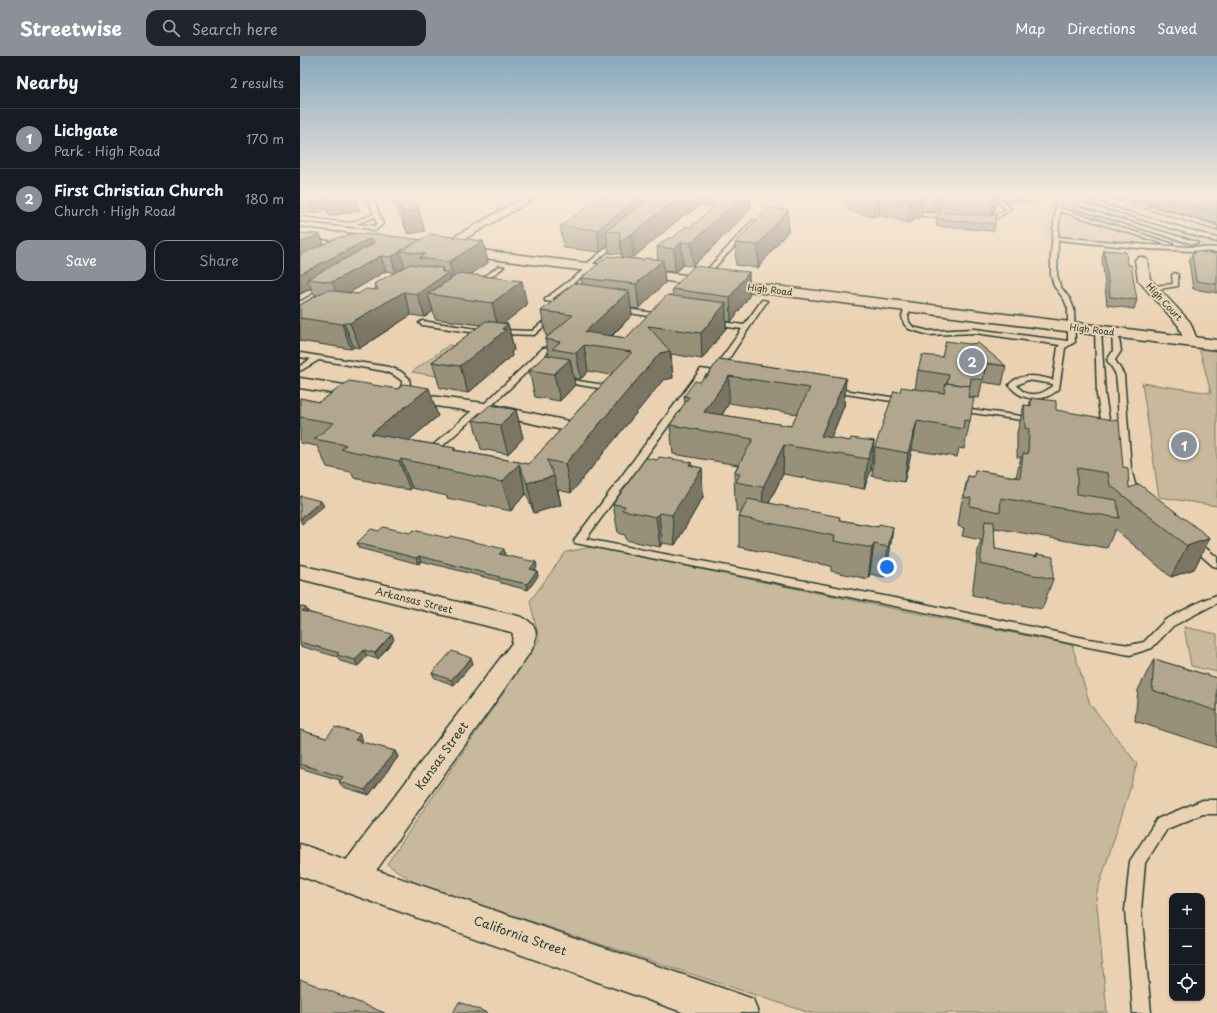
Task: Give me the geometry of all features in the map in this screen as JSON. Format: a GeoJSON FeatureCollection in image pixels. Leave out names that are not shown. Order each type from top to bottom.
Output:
{"type":"FeatureCollection","features":[{"type":"Feature","properties":{"kind":"street"},"geometry":{"type":"LineString","coordinates":[[342,247],[358,239]]}},
{"type":"Feature","properties":{"kind":"street"},"geometry":{"type":"LineString","coordinates":[[369,239],[386,242]]}},
{"type":"Feature","properties":{"kind":"street"},"geometry":{"type":"LineString","coordinates":[[440,250],[460,239]]}},
{"type":"Feature","properties":{"kind":"street","name":"High Road"},"geometry":{"type":"LineString","coordinates":[[426,247],[440,250],[1217,345]]}},
{"type":"Feature","properties":{"kind":"street","name":"High Court"},"geometry":{"type":"LineString","coordinates":[[1141,260],[1144,280],[1153,288],[1160,298],[1185,325],[1191,342]]}},
{"type":"Feature","properties":{"kind":"street"},"geometry":{"type":"LineString","coordinates":[[300,383],[350,396],[384,395],[482,408],[567,426]]}},
{"type":"Feature","properties":{"kind":"street","name":"Arkansas Street"},"geometry":{"type":"LineString","coordinates":[[300,572],[518,625],[525,631]]}},
{"type":"Feature","properties":{"kind":"street","name":"Kansas Street"},"geometry":{"type":"LineString","coordinates":[[352,878],[523,645],[525,631]]}},
{"type":"Feature","properties":{"kind":"street","name":"California Street"},"geometry":{"type":"LineString","coordinates":[[300,860],[740,1013]]}},
{"type":"Feature","properties":{"kind":"lane"},"geometry":{"type":"LineString","coordinates":[[575,301],[568,303],[547,300],[621,239]]}},
{"type":"Feature","properties":{"kind":"lane"},"geometry":{"type":"LineString","coordinates":[[700,281],[739,239]]}},
{"type":"Feature","properties":{"kind":"lane"},"geometry":{"type":"LineString","coordinates":[[1056,239],[1056,283],[1071,306],[1071,342],[1062,347],[1057,383],[1053,392],[1047,395],[1037,396],[1023,394],[1014,388],[1013,385],[1019,380],[1034,378],[1057,383]]}},
{"type":"Feature","properties":{"kind":"lane"},"geometry":{"type":"LineString","coordinates":[[1063,239],[1148,247],[1217,250]]}},
{"type":"Feature","properties":{"kind":"lane"},"geometry":{"type":"LineString","coordinates":[[1154,239],[1184,248]]}},
{"type":"Feature","properties":{"kind":"lane"},"geometry":{"type":"LineString","coordinates":[[1181,239],[1195,243]]}},
{"type":"Feature","properties":{"kind":"lane"},"geometry":{"type":"LineString","coordinates":[[1205,249],[1217,241]]}},
{"type":"Feature","properties":{"kind":"lane"},"geometry":{"type":"LineString","coordinates":[[470,290],[501,267]]}},
{"type":"Feature","properties":{"kind":"lane"},"geometry":{"type":"LineString","coordinates":[[1153,288],[1176,285],[1175,275]]}},
{"type":"Feature","properties":{"kind":"lane"},"geometry":{"type":"LineString","coordinates":[[300,298],[327,283]]}},
{"type":"Feature","properties":{"kind":"lane"},"geometry":{"type":"LineString","coordinates":[[300,298],[307,300]]}},
{"type":"Feature","properties":{"kind":"lane"},"geometry":{"type":"LineString","coordinates":[[721,364],[764,301]]}},
{"type":"Feature","properties":{"kind":"lane"},"geometry":{"type":"LineString","coordinates":[[563,308],[568,303]]}},
{"type":"Feature","properties":{"kind":"lane"},"geometry":{"type":"LineString","coordinates":[[908,307],[905,320],[906,323],[911,328],[928,333],[975,331],[1067,344]]}},
{"type":"Feature","properties":{"kind":"lane"},"geometry":{"type":"LineString","coordinates":[[615,310],[670,317]]}},
{"type":"Feature","properties":{"kind":"lane"},"geometry":{"type":"LineString","coordinates":[[434,315],[422,323],[477,331],[534,333],[557,313]]}},
{"type":"Feature","properties":{"kind":"lane"},"geometry":{"type":"LineString","coordinates":[[708,322],[746,327]]}},
{"type":"Feature","properties":{"kind":"lane"},"geometry":{"type":"LineString","coordinates":[[1098,330],[1103,430],[1124,433]]}},
{"type":"Feature","properties":{"kind":"lane"},"geometry":{"type":"LineString","coordinates":[[1116,332],[1117,351],[1111,360],[1120,374],[1127,469],[1131,485],[1145,504]]}},
{"type":"Feature","properties":{"kind":"lane"},"geometry":{"type":"LineString","coordinates":[[939,333],[961,340]]}},
{"type":"Feature","properties":{"kind":"lane"},"geometry":{"type":"LineString","coordinates":[[440,453],[432,451],[546,350]]}},
{"type":"Feature","properties":{"kind":"lane"},"geometry":{"type":"LineString","coordinates":[[300,355],[386,369],[397,373],[406,380],[406,385],[384,395]]}},
{"type":"Feature","properties":{"kind":"lane"},"geometry":{"type":"LineString","coordinates":[[300,368],[318,358]]}},
{"type":"Feature","properties":{"kind":"lane"},"geometry":{"type":"LineString","coordinates":[[728,375],[704,371],[579,541],[915,606],[1088,643],[1130,650],[1148,645],[1170,623],[1206,603],[1217,599]]}},
{"type":"Feature","properties":{"kind":"lane"},"geometry":{"type":"LineString","coordinates":[[557,379],[604,387],[598,392]]}},
{"type":"Feature","properties":{"kind":"lane"},"geometry":{"type":"LineString","coordinates":[[823,389],[909,402]]}},
{"type":"Feature","properties":{"kind":"lane"},"geometry":{"type":"LineString","coordinates":[[949,407],[1043,421]]}},
{"type":"Feature","properties":{"kind":"lane"},"geometry":{"type":"LineString","coordinates":[[1187,538],[1217,563]]}},
{"type":"Feature","properties":{"kind":"lane"},"geometry":{"type":"LineString","coordinates":[[1142,1013],[1133,910],[1138,861],[1162,824],[1203,806],[1217,807]]}},
{"type":"Feature","properties":{"kind":"shaded area"},"geometry":{"type":"Polygon","coordinates":[[[1045,239],[1217,239],[1217,258],[1045,241],[1045,239]]]}},
{"type":"Feature","properties":{"kind":"shaded area"},"geometry":{"type":"Polygon","coordinates":[[[449,345],[476,349],[442,377],[412,372],[449,345]]]}},
{"type":"Feature","properties":{"kind":"shaded area"},"geometry":{"type":"Polygon","coordinates":[[[1199,347],[1217,350],[1217,506],[1159,497],[1142,383],[1211,393],[1199,347]]]}},
{"type":"Feature","properties":{"kind":"shaded area"},"geometry":{"type":"Polygon","coordinates":[[[592,547],[1072,645],[1090,704],[1137,764],[1096,895],[1107,1013],[810,1013],[417,884],[387,864],[539,640],[530,601],[566,552],[592,547]]]}},
{"type":"Feature","properties":{"kind":"shaded area"},"geometry":{"type":"Polygon","coordinates":[[[1184,627],[1217,634],[1217,672],[1191,666],[1184,627]]]}},
{"type":"Feature","properties":{"kind":"building"},"geometry":{"type":"Polygon","coordinates":[[[300,239],[310,239],[300,243],[300,239]]]}},
{"type":"Feature","properties":{"kind":"building"},"geometry":{"type":"Polygon","coordinates":[[[335,239],[411,239],[421,240],[391,257],[381,256],[332,282],[307,279],[373,244],[374,241],[369,239],[300,274],[300,255],[335,239]]]}},
{"type":"Feature","properties":{"kind":"building"},"geometry":{"type":"Polygon","coordinates":[[[423,239],[466,239],[483,241],[449,262],[419,258],[425,254],[400,251],[423,239]]]}},
{"type":"Feature","properties":{"kind":"building"},"geometry":{"type":"Polygon","coordinates":[[[667,239],[696,239],[691,243],[681,242],[674,249],[657,247],[667,239]]]}},
{"type":"Feature","properties":{"kind":"building"},"geometry":{"type":"Polygon","coordinates":[[[739,239],[763,239],[758,245],[735,243],[739,239]]]}},
{"type":"Feature","properties":{"kind":"building"},"geometry":{"type":"Polygon","coordinates":[[[1104,250],[1126,252],[1127,264],[1131,265],[1137,300],[1110,297],[1104,250]]]}},
{"type":"Feature","properties":{"kind":"building"},"geometry":{"type":"Polygon","coordinates":[[[1194,251],[1217,254],[1217,284],[1196,281],[1192,253],[1195,254],[1194,251]]]}},
{"type":"Feature","properties":{"kind":"building"},"geometry":{"type":"Polygon","coordinates":[[[608,256],[643,260],[645,258],[663,260],[636,284],[581,278],[608,256]]]}},
{"type":"Feature","properties":{"kind":"building"},"geometry":{"type":"Polygon","coordinates":[[[410,264],[442,268],[442,272],[449,272],[417,294],[404,292],[350,323],[342,324],[300,318],[300,305],[327,290],[358,294],[366,289],[377,290],[377,287],[374,284],[410,264]]]}},
{"type":"Feature","properties":{"kind":"building"},"geometry":{"type":"Polygon","coordinates":[[[694,266],[749,272],[730,297],[672,289],[694,266]]]}},
{"type":"Feature","properties":{"kind":"building"},"geometry":{"type":"Polygon","coordinates":[[[460,273],[522,281],[492,303],[428,294],[460,273]]]}},
{"type":"Feature","properties":{"kind":"building"},"geometry":{"type":"Polygon","coordinates":[[[574,283],[629,291],[585,332],[626,338],[667,295],[726,303],[701,333],[648,326],[670,351],[660,353],[565,464],[547,460],[554,476],[527,483],[519,464],[502,482],[401,459],[399,461],[341,449],[346,445],[314,439],[334,423],[300,417],[300,398],[319,402],[349,381],[398,389],[404,384],[429,388],[371,434],[455,448],[453,450],[529,464],[632,352],[584,345],[576,353],[552,349],[560,342],[545,339],[573,315],[541,311],[574,283]]]}},
{"type":"Feature","properties":{"kind":"building"},"geometry":{"type":"Polygon","coordinates":[[[486,321],[508,324],[502,329],[506,330],[460,366],[432,362],[486,321]]]}},
{"type":"Feature","properties":{"kind":"building"},"geometry":{"type":"Polygon","coordinates":[[[946,341],[969,344],[978,343],[1006,366],[986,363],[983,380],[971,378],[970,386],[947,383],[949,375],[918,370],[922,355],[942,357],[946,341]]]}},
{"type":"Feature","properties":{"kind":"building"},"geometry":{"type":"Polygon","coordinates":[[[546,355],[570,359],[554,374],[529,370],[546,355]]]}},
{"type":"Feature","properties":{"kind":"building"},"geometry":{"type":"Polygon","coordinates":[[[719,359],[846,378],[821,436],[850,441],[851,438],[874,441],[868,459],[784,445],[763,487],[736,482],[740,474],[734,473],[753,439],[670,425],[689,397],[684,396],[695,381],[700,382],[704,377],[706,378],[719,359]],[[729,376],[704,412],[791,426],[810,388],[729,376]]]}},
{"type":"Feature","properties":{"kind":"building"},"geometry":{"type":"Polygon","coordinates":[[[946,383],[970,386],[968,397],[974,398],[970,421],[964,420],[963,429],[917,421],[908,453],[875,447],[894,391],[900,392],[901,387],[944,393],[946,383]]]}},
{"type":"Feature","properties":{"kind":"building"},"geometry":{"type":"Polygon","coordinates":[[[1031,398],[1056,401],[1056,410],[1119,421],[1123,467],[1128,468],[1129,488],[1139,484],[1210,538],[1187,546],[1110,485],[1108,473],[1077,468],[1077,494],[1117,500],[1119,518],[1001,498],[1000,512],[970,506],[971,498],[964,497],[968,476],[974,477],[975,470],[1020,478],[1023,453],[1028,454],[1029,429],[1025,428],[1024,405],[1031,406],[1031,398]]]}},
{"type":"Feature","properties":{"kind":"building"},"geometry":{"type":"Polygon","coordinates":[[[490,405],[516,410],[500,425],[473,420],[490,405]]]}},
{"type":"Feature","properties":{"kind":"building"},"geometry":{"type":"Polygon","coordinates":[[[659,457],[691,462],[689,465],[702,468],[672,515],[659,513],[656,517],[622,510],[625,506],[613,504],[646,458],[657,460],[659,457]]]}},
{"type":"Feature","properties":{"kind":"building"},"geometry":{"type":"Polygon","coordinates":[[[300,497],[321,501],[300,519],[300,497]]]}},
{"type":"Feature","properties":{"kind":"building"},"geometry":{"type":"Polygon","coordinates":[[[748,499],[840,517],[839,520],[878,527],[879,524],[893,527],[888,547],[874,544],[872,548],[834,541],[835,536],[739,517],[748,499]]]}},
{"type":"Feature","properties":{"kind":"building"},"geometry":{"type":"Polygon","coordinates":[[[985,521],[994,522],[995,549],[1037,557],[1037,554],[1053,557],[1053,579],[980,564],[985,521]]]}},
{"type":"Feature","properties":{"kind":"building"},"geometry":{"type":"Polygon","coordinates":[[[383,527],[410,533],[413,530],[448,538],[450,536],[504,549],[499,554],[536,562],[530,569],[537,571],[527,584],[499,578],[500,577],[419,556],[416,558],[357,543],[371,529],[379,531],[383,527]]]}},
{"type":"Feature","properties":{"kind":"building"},"geometry":{"type":"Polygon","coordinates":[[[300,606],[306,608],[302,611],[392,634],[375,653],[364,650],[355,660],[337,655],[339,653],[300,642],[300,606]]]}},
{"type":"Feature","properties":{"kind":"building"},"geometry":{"type":"Polygon","coordinates":[[[452,651],[471,658],[451,680],[432,673],[452,651]]]}},
{"type":"Feature","properties":{"kind":"building"},"geometry":{"type":"Polygon","coordinates":[[[1154,659],[1217,678],[1217,711],[1152,690],[1154,659]]]}},
{"type":"Feature","properties":{"kind":"building"},"geometry":{"type":"Polygon","coordinates":[[[335,727],[360,734],[355,740],[395,751],[365,790],[339,782],[343,777],[300,764],[300,730],[326,738],[335,727]]]}},
{"type":"Feature","properties":{"kind":"building"},"geometry":{"type":"Polygon","coordinates":[[[300,979],[385,1013],[300,1013],[300,979]]]}},
{"type":"Feature","properties":{"kind":"building"},"geometry":{"type":"Polygon","coordinates":[[[459,1002],[488,1013],[453,1013],[459,1002]]]}},
{"type":"Feature","properties":{"kind":"place","name":"First Christian Church"},"geometry":{"type":"Point","coordinates":[972,361]}},
{"type":"Feature","properties":{"kind":"place","name":"Lichgate"},"geometry":{"type":"Point","coordinates":[1184,445]}}]}
